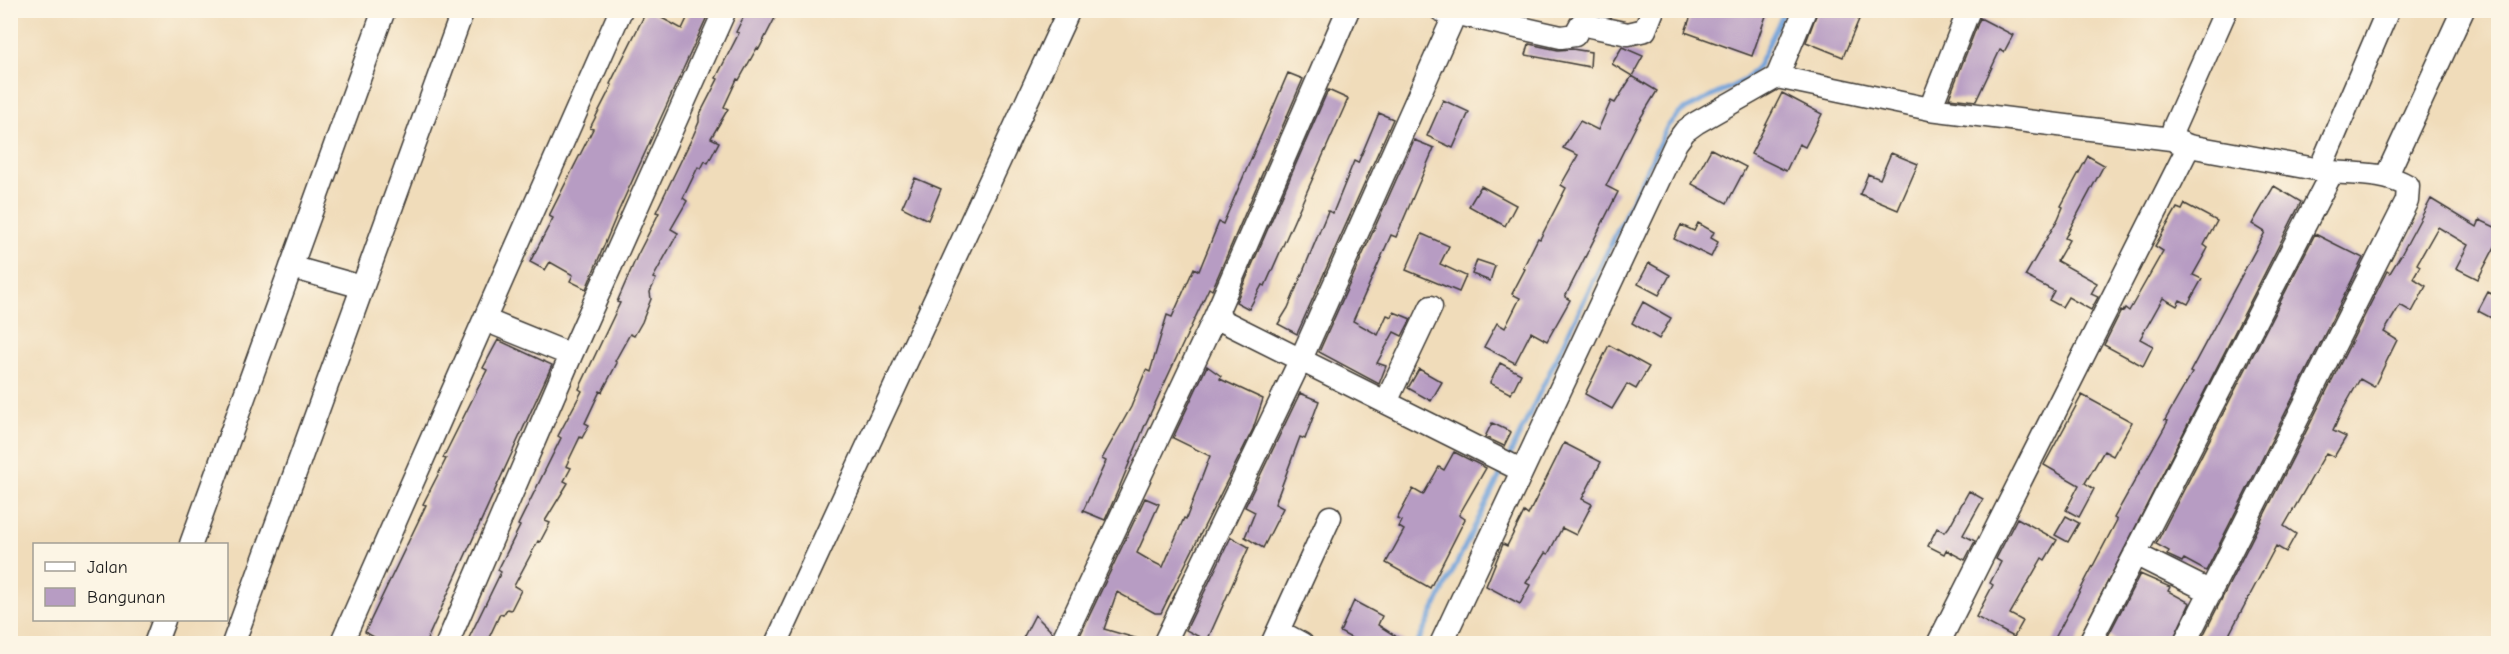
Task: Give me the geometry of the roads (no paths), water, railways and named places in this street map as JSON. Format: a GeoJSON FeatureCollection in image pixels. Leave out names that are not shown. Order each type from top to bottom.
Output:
{"type":"FeatureCollection","features":[{"type":"Feature","properties":{"kind":"street"},"geometry":{"type":"LineString","coordinates":[[191,543],[384,10]]}},
{"type":"Feature","properties":{"kind":"street"},"geometry":{"type":"LineString","coordinates":[[233,644],[463,10]]}},
{"type":"Feature","properties":{"kind":"street"},"geometry":{"type":"LineString","coordinates":[[341,644],[621,10]]}},
{"type":"Feature","properties":{"kind":"street"},"geometry":{"type":"LineString","coordinates":[[447,644],[571,355],[725,10]]}},
{"type":"Feature","properties":{"kind":"street"},"geometry":{"type":"LineString","coordinates":[[776,644],[1069,10]]}},
{"type":"Feature","properties":{"kind":"street"},"geometry":{"type":"LineString","coordinates":[[1061,644],[1215,317],[1348,10]]}},
{"type":"Feature","properties":{"kind":"street"},"geometry":{"type":"LineString","coordinates":[[1164,644],[1301,359],[1448,12],[1561,37],[1575,35],[1581,24],[1628,34],[1644,30],[1653,10]]}},
{"type":"Feature","properties":{"kind":"street"},"geometry":{"type":"LineString","coordinates":[[1441,644],[1511,465],[1676,142],[1696,123],[1777,77],[1805,10]]}},
{"type":"Feature","properties":{"kind":"street"},"geometry":{"type":"LineString","coordinates":[[1930,109],[1969,10]]}},
{"type":"Feature","properties":{"kind":"street"},"geometry":{"type":"LineString","coordinates":[[1938,644],[2180,143],[2174,127],[2226,10]]}},
{"type":"Feature","properties":{"kind":"street"},"geometry":{"type":"LineString","coordinates":[[2089,644],[2326,170],[2388,10]]}},
{"type":"Feature","properties":{"kind":"street"},"geometry":{"type":"LineString","coordinates":[[2386,177],[2463,10]]}},
{"type":"Feature","properties":{"kind":"street"},"geometry":{"type":"LineString","coordinates":[[1777,77],[1930,109],[2180,143],[2326,170],[2386,177],[2408,186],[2407,201],[2184,644]]}},
{"type":"Feature","properties":{"kind":"street"},"geometry":{"type":"LineString","coordinates":[[291,267],[362,287]]}},
{"type":"Feature","properties":{"kind":"street"},"geometry":{"type":"LineString","coordinates":[[1386,402],[1431,307]]}},
{"type":"Feature","properties":{"kind":"street"},"geometry":{"type":"LineString","coordinates":[[1215,317],[1511,465]]}},
{"type":"Feature","properties":{"kind":"street"},"geometry":{"type":"LineString","coordinates":[[485,320],[571,355]]}},
{"type":"Feature","properties":{"kind":"street"},"geometry":{"type":"LineString","coordinates":[[1302,644],[1275,637],[1330,517]]}},
{"type":"Feature","properties":{"kind":"street"},"geometry":{"type":"LineString","coordinates":[[2135,554],[2211,591]]}},
{"type":"Feature","properties":{"kind":"street"},"geometry":{"type":"LineString","coordinates":[[155,644],[164,621]]}},
{"type":"Feature","properties":{"kind":"waterway"},"geometry":{"type":"LineString","coordinates":[[1508,459],[1668,125],[1682,111],[1745,80],[1758,66],[1785,10]]}},
{"type":"Feature","properties":{"kind":"waterway"},"geometry":{"type":"LineString","coordinates":[[1417,644],[1504,467]]}}]}
